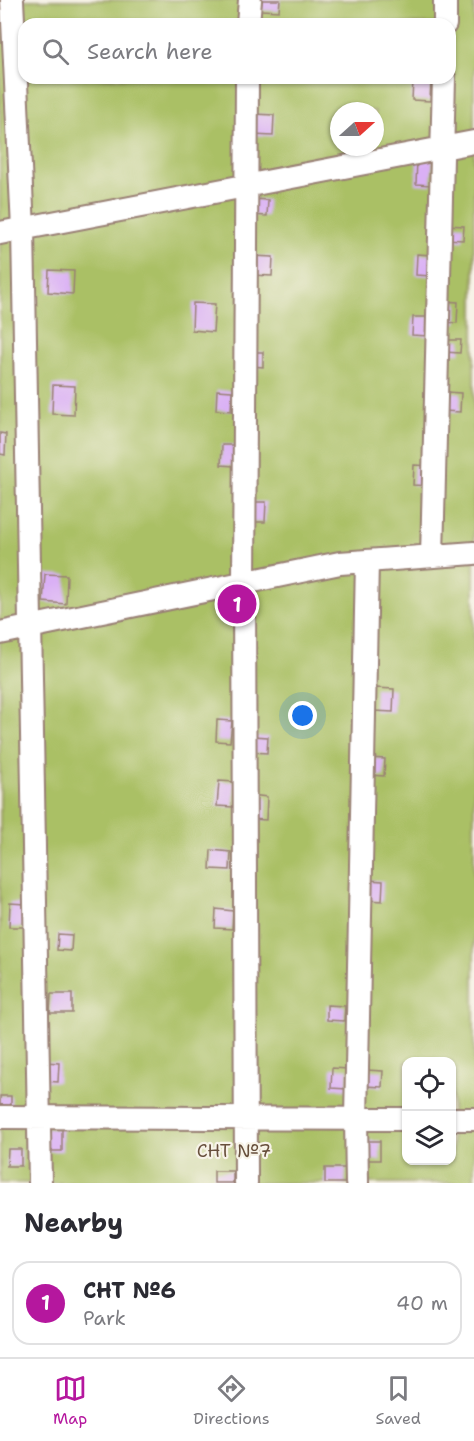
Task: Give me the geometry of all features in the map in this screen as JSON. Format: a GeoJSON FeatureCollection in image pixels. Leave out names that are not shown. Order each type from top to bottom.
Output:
{"type":"FeatureCollection","features":[{"type":"Feature","properties":{"kind":"street"},"geometry":{"type":"LineString","coordinates":[[12,0],[23,229],[40,1183]]}},
{"type":"Feature","properties":{"kind":"street"},"geometry":{"type":"LineString","coordinates":[[248,18],[250,0]]}},
{"type":"Feature","properties":{"kind":"street"},"geometry":{"type":"LineString","coordinates":[[445,0],[445,18]]}},
{"type":"Feature","properties":{"kind":"street"},"geometry":{"type":"LineString","coordinates":[[246,1183],[244,582],[247,84]]}},
{"type":"Feature","properties":{"kind":"street"},"geometry":{"type":"LineString","coordinates":[[432,556],[444,84]]}},
{"type":"Feature","properties":{"kind":"street"},"geometry":{"type":"LineString","coordinates":[[0,233],[474,141]]}},
{"type":"Feature","properties":{"kind":"street"},"geometry":{"type":"LineString","coordinates":[[0,633],[340,563],[474,553]]}},
{"type":"Feature","properties":{"kind":"street"},"geometry":{"type":"LineString","coordinates":[[357,1183],[356,1119],[367,561]]}},
{"type":"Feature","properties":{"kind":"street"},"geometry":{"type":"LineString","coordinates":[[0,1117],[402,1119]]}},
{"type":"Feature","properties":{"kind":"street"},"geometry":{"type":"LineString","coordinates":[[456,1119],[474,1119]]}},
{"type":"Feature","properties":{"kind":"green space","name":"СНТ №7"},"geometry":{"type":"Polygon","coordinates":[[[0,0],[474,0],[474,1183],[0,1183],[0,0]]]}},
{"type":"Feature","properties":{"kind":"building"},"geometry":{"type":"Polygon","coordinates":[[[262,0],[280,0],[279,11],[261,10],[262,0]]]}},
{"type":"Feature","properties":{"kind":"building"},"geometry":{"type":"Polygon","coordinates":[[[413,84],[431,84],[430,101],[412,100],[413,84]]]}},
{"type":"Feature","properties":{"kind":"building"},"geometry":{"type":"Polygon","coordinates":[[[254,114],[274,115],[273,136],[253,135],[254,114]]]}},
{"type":"Feature","properties":{"kind":"building"},"geometry":{"type":"Polygon","coordinates":[[[417,160],[433,160],[431,185],[416,184],[417,160]]]}},
{"type":"Feature","properties":{"kind":"building"},"geometry":{"type":"Polygon","coordinates":[[[252,199],[268,200],[267,216],[251,215],[252,199]]]}},
{"type":"Feature","properties":{"kind":"building"},"geometry":{"type":"Polygon","coordinates":[[[446,225],[464,226],[463,240],[446,239],[446,225]]]}},
{"type":"Feature","properties":{"kind":"building"},"geometry":{"type":"Polygon","coordinates":[[[417,254],[432,255],[431,276],[416,275],[417,254]]]}},
{"type":"Feature","properties":{"kind":"building"},"geometry":{"type":"Polygon","coordinates":[[[253,256],[273,257],[272,276],[252,275],[253,256]]]}},
{"type":"Feature","properties":{"kind":"building"},"geometry":{"type":"Polygon","coordinates":[[[49,270],[74,271],[73,294],[48,292],[49,270]]]}},
{"type":"Feature","properties":{"kind":"building"},"geometry":{"type":"Polygon","coordinates":[[[444,301],[458,302],[457,323],[443,322],[444,301]]]}},
{"type":"Feature","properties":{"kind":"building"},"geometry":{"type":"Polygon","coordinates":[[[193,303],[215,304],[213,332],[192,330],[193,303]]]}},
{"type":"Feature","properties":{"kind":"building"},"geometry":{"type":"Polygon","coordinates":[[[413,317],[430,317],[428,336],[412,335],[413,317]]]}},
{"type":"Feature","properties":{"kind":"building"},"geometry":{"type":"Polygon","coordinates":[[[445,340],[461,340],[460,353],[444,352],[445,340]]]}},
{"type":"Feature","properties":{"kind":"building"},"geometry":{"type":"Polygon","coordinates":[[[251,352],[263,352],[263,367],[251,366],[251,352]]]}},
{"type":"Feature","properties":{"kind":"building"},"geometry":{"type":"Polygon","coordinates":[[[53,385],[75,386],[74,415],[52,414],[53,385]]]}},
{"type":"Feature","properties":{"kind":"building"},"geometry":{"type":"Polygon","coordinates":[[[217,390],[232,391],[231,411],[216,410],[217,390]]]}},
{"type":"Feature","properties":{"kind":"building"},"geometry":{"type":"Polygon","coordinates":[[[445,392],[461,393],[460,412],[444,411],[445,392]]]}},
{"type":"Feature","properties":{"kind":"building"},"geometry":{"type":"Polygon","coordinates":[[[0,433],[6,434],[5,455],[0,454],[0,433]]]}},
{"type":"Feature","properties":{"kind":"building"},"geometry":{"type":"Polygon","coordinates":[[[222,445],[235,445],[234,466],[221,465],[222,445]]]}},
{"type":"Feature","properties":{"kind":"building"},"geometry":{"type":"Polygon","coordinates":[[[414,465],[431,466],[430,486],[413,485],[414,465]]]}},
{"type":"Feature","properties":{"kind":"building"},"geometry":{"type":"Polygon","coordinates":[[[253,502],[266,502],[265,522],[252,522],[253,502]]]}},
{"type":"Feature","properties":{"kind":"building"},"geometry":{"type":"Polygon","coordinates":[[[45,574],[67,575],[66,604],[43,602],[45,574]]]}},
{"type":"Feature","properties":{"kind":"building"},"geometry":{"type":"Polygon","coordinates":[[[375,688],[394,689],[393,712],[374,711],[375,688]]]}},
{"type":"Feature","properties":{"kind":"building"},"geometry":{"type":"Polygon","coordinates":[[[217,720],[232,721],[230,742],[216,741],[217,720]]]}},
{"type":"Feature","properties":{"kind":"building"},"geometry":{"type":"Polygon","coordinates":[[[252,736],[268,737],[267,753],[251,752],[252,736]]]}},
{"type":"Feature","properties":{"kind":"building"},"geometry":{"type":"Polygon","coordinates":[[[369,758],[385,759],[384,776],[368,775],[369,758]]]}},
{"type":"Feature","properties":{"kind":"building"},"geometry":{"type":"Polygon","coordinates":[[[219,781],[235,782],[233,807],[217,806],[219,781]]]}},
{"type":"Feature","properties":{"kind":"building"},"geometry":{"type":"Polygon","coordinates":[[[251,795],[267,797],[266,820],[250,819],[251,795]]]}},
{"type":"Feature","properties":{"kind":"building"},"geometry":{"type":"Polygon","coordinates":[[[211,850],[231,852],[230,870],[210,869],[211,850]]]}},
{"type":"Feature","properties":{"kind":"building"},"geometry":{"type":"Polygon","coordinates":[[[368,880],[383,881],[382,901],[366,900],[368,880]]]}},
{"type":"Feature","properties":{"kind":"building"},"geometry":{"type":"Polygon","coordinates":[[[10,903],[25,904],[24,927],[9,927],[10,903]]]}},
{"type":"Feature","properties":{"kind":"building"},"geometry":{"type":"Polygon","coordinates":[[[216,909],[233,911],[232,929],[215,928],[216,909]]]}},
{"type":"Feature","properties":{"kind":"building"},"geometry":{"type":"Polygon","coordinates":[[[58,934],[72,935],[71,951],[57,950],[58,934]]]}},
{"type":"Feature","properties":{"kind":"building"},"geometry":{"type":"Polygon","coordinates":[[[51,994],[72,994],[72,1013],[50,1013],[51,994]]]}},
{"type":"Feature","properties":{"kind":"building"},"geometry":{"type":"Polygon","coordinates":[[[327,1005],[345,1006],[344,1021],[327,1020],[327,1005]]]}},
{"type":"Feature","properties":{"kind":"building"},"geometry":{"type":"Polygon","coordinates":[[[45,1062],[59,1063],[58,1082],[44,1081],[45,1062]]]}},
{"type":"Feature","properties":{"kind":"building"},"geometry":{"type":"Polygon","coordinates":[[[332,1068],[348,1069],[347,1089],[331,1088],[332,1068]]]}},
{"type":"Feature","properties":{"kind":"building"},"geometry":{"type":"Polygon","coordinates":[[[366,1070],[383,1071],[382,1087],[365,1086],[366,1070]]]}},
{"type":"Feature","properties":{"kind":"building"},"geometry":{"type":"Polygon","coordinates":[[[0,1096],[11,1096],[11,1109],[0,1108],[0,1096]]]}},
{"type":"Feature","properties":{"kind":"building"},"geometry":{"type":"Polygon","coordinates":[[[46,1129],[62,1129],[62,1151],[46,1151],[46,1129]]]}},
{"type":"Feature","properties":{"kind":"building"},"geometry":{"type":"Polygon","coordinates":[[[363,1141],[380,1141],[380,1160],[362,1160],[363,1141]]]}},
{"type":"Feature","properties":{"kind":"building"},"geometry":{"type":"Polygon","coordinates":[[[8,1149],[21,1149],[21,1166],[7,1166],[8,1149]]]}},
{"type":"Feature","properties":{"kind":"building"},"geometry":{"type":"Polygon","coordinates":[[[325,1168],[346,1168],[345,1183],[325,1183],[325,1168]]]}},
{"type":"Feature","properties":{"kind":"building"},"geometry":{"type":"Polygon","coordinates":[[[214,1171],[233,1171],[233,1183],[214,1183],[214,1171]]]}},
{"type":"Feature","properties":{"kind":"place","name":"СНТ №6"},"geometry":{"type":"Point","coordinates":[237,604]}}]}
